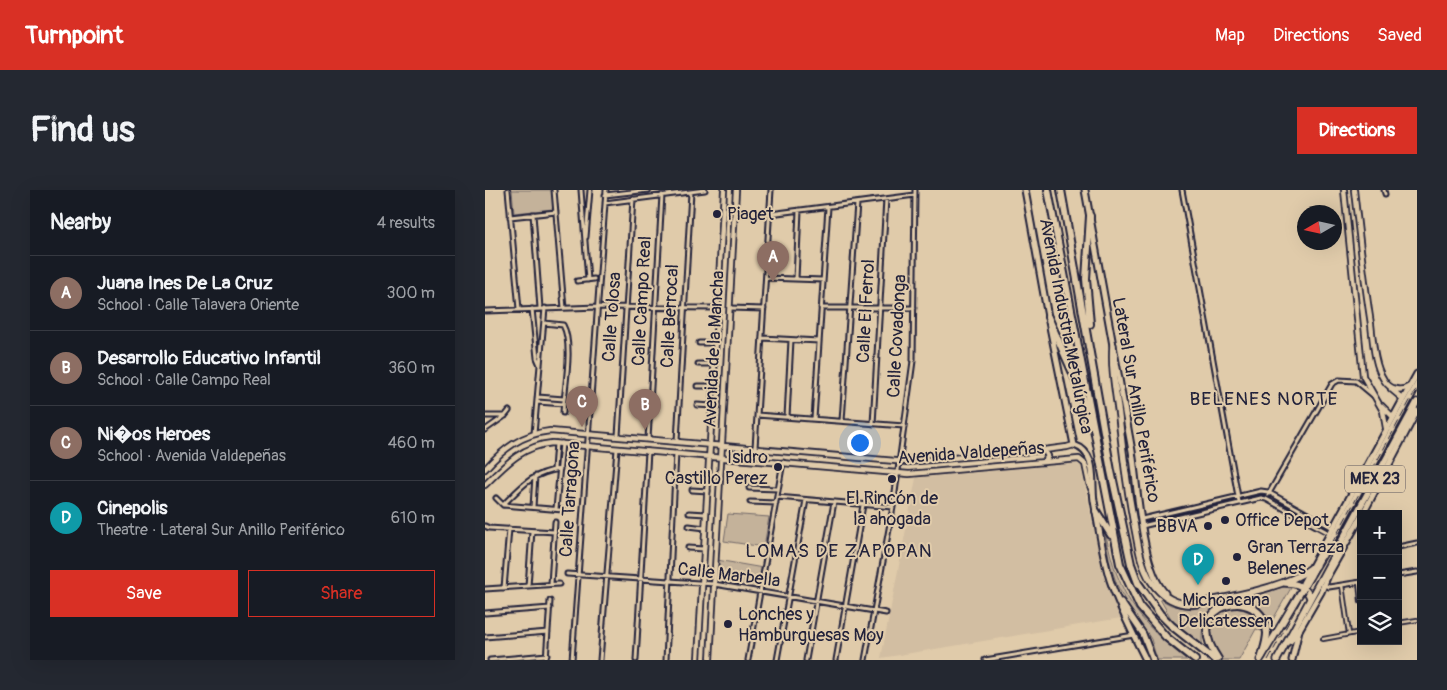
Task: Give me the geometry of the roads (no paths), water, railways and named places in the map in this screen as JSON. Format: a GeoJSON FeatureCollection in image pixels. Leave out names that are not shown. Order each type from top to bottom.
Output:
{"type":"FeatureCollection","features":[{"type":"Feature","properties":{"kind":"highway"},"geometry":{"type":"LineString","coordinates":[[1048,190],[1099,452],[1114,541],[1120,564],[1139,607],[1166,637],[1195,660]]}},
{"type":"Feature","properties":{"kind":"highway"},"geometry":{"type":"LineString","coordinates":[[1061,190],[1126,546],[1138,583],[1160,614],[1217,660]]}},
{"type":"Feature","properties":{"kind":"highway"},"geometry":{"type":"LineString","coordinates":[[1090,216],[1086,279],[1087,300],[1103,419]]}},
{"type":"Feature","properties":{"kind":"highway"},"geometry":{"type":"LineString","coordinates":[[1048,317],[1076,380],[1099,452]]}},
{"type":"Feature","properties":{"kind":"highway"},"geometry":{"type":"LineString","coordinates":[[1096,511],[1114,541]]}},
{"type":"Feature","properties":{"kind":"highway"},"geometry":{"type":"LineString","coordinates":[[1217,660],[1207,640],[1209,619],[1222,607],[1238,603],[1255,610],[1265,624],[1267,640],[1261,658]]}},
{"type":"Feature","properties":{"kind":"main road","name":"Avenida Industria Metalúrgica"},"geometry":{"type":"LineString","coordinates":[[1025,190],[1074,444],[1084,449],[1088,455],[1093,477],[1092,491],[1107,566],[1116,595]]}},
{"type":"Feature","properties":{"kind":"main road","name":"Lateral Sur Anillo Periférico"},"geometry":{"type":"LineString","coordinates":[[1085,190],[1133,453],[1142,531],[1157,583],[1168,596],[1180,603]]}},
{"type":"Feature","properties":{"kind":"main road"},"geometry":{"type":"LineString","coordinates":[[1113,344],[1112,363],[1124,468],[1142,561],[1148,577],[1156,588],[1167,597],[1180,603],[1197,604],[1283,583],[1304,574],[1311,568]]}},
{"type":"Feature","properties":{"kind":"main road"},"geometry":{"type":"LineString","coordinates":[[1414,385],[1417,374]]}},
{"type":"Feature","properties":{"kind":"main road","name":"MEX 23"},"geometry":{"type":"LineString","coordinates":[[1261,658],[1339,528],[1414,385]]}},
{"type":"Feature","properties":{"kind":"main road"},"geometry":{"type":"LineString","coordinates":[[1365,510],[1416,410],[1404,402]]}},
{"type":"Feature","properties":{"kind":"main road","name":"MEX 23"},"geometry":{"type":"LineString","coordinates":[[1277,660],[1406,422],[1416,410],[1417,402]]}},
{"type":"Feature","properties":{"kind":"main road"},"geometry":{"type":"LineString","coordinates":[[1302,588],[1329,533],[1386,428],[1396,418],[1406,422]]}},
{"type":"Feature","properties":{"kind":"main road"},"geometry":{"type":"LineString","coordinates":[[1281,652],[1299,630],[1357,525]]}},
{"type":"Feature","properties":{"kind":"main road"},"geometry":{"type":"LineString","coordinates":[[1283,583],[1293,584],[1302,588],[1307,591],[1311,598]]}},
{"type":"Feature","properties":{"kind":"main road"},"geometry":{"type":"LineString","coordinates":[[1116,595],[1146,660]]}},
{"type":"Feature","properties":{"kind":"main road"},"geometry":{"type":"LineString","coordinates":[[1116,595],[1143,634],[1153,660]]}},
{"type":"Feature","properties":{"kind":"main road"},"geometry":{"type":"LineString","coordinates":[[1292,660],[1299,630]]}},
{"type":"Feature","properties":{"kind":"street"},"geometry":{"type":"LineString","coordinates":[[508,190],[519,309]]}},
{"type":"Feature","properties":{"kind":"street"},"geometry":{"type":"LineString","coordinates":[[554,190],[563,308]]}},
{"type":"Feature","properties":{"kind":"street"},"geometry":{"type":"LineString","coordinates":[[581,190],[588,280]]}},
{"type":"Feature","properties":{"kind":"street"},"geometry":{"type":"LineString","coordinates":[[585,240],[590,190]]}},
{"type":"Feature","properties":{"kind":"street","name":"Calle Tarragona"},"geometry":{"type":"LineString","coordinates":[[572,660],[606,190]]}},
{"type":"Feature","properties":{"kind":"street"},"geometry":{"type":"LineString","coordinates":[[605,196],[649,190]]}},
{"type":"Feature","properties":{"kind":"street"},"geometry":{"type":"LineString","coordinates":[[605,202],[705,190]]}},
{"type":"Feature","properties":{"kind":"street","name":"Avenida de la Mancha"},"geometry":{"type":"LineString","coordinates":[[698,660],[725,190]]}},
{"type":"Feature","properties":{"kind":"street","name":"Avenida de la Mancha"},"geometry":{"type":"LineString","coordinates":[[710,660],[736,190]]}},
{"type":"Feature","properties":{"kind":"street"},"geometry":{"type":"LineString","coordinates":[[755,448],[771,190]]}},
{"type":"Feature","properties":{"kind":"street","name":"Calle Covadonga"},"geometry":{"type":"LineString","coordinates":[[865,660],[893,508],[913,361],[915,190]]}},
{"type":"Feature","properties":{"kind":"street"},"geometry":{"type":"LineString","coordinates":[[1182,190],[1239,502]]}},
{"type":"Feature","properties":{"kind":"street"},"geometry":{"type":"LineString","coordinates":[[1344,190],[1363,376],[1385,417],[1386,428]]}},
{"type":"Feature","properties":{"kind":"street"},"geometry":{"type":"LineString","coordinates":[[1354,190],[1373,341],[1381,374],[1393,392],[1404,402]]}},
{"type":"Feature","properties":{"kind":"street","name":"Calle Berrocal"},"geometry":{"type":"LineString","coordinates":[[677,441],[691,192]]}},
{"type":"Feature","properties":{"kind":"street","name":"Calle Campo Real"},"geometry":{"type":"LineString","coordinates":[[649,439],[662,195]]}},
{"type":"Feature","properties":{"kind":"street"},"geometry":{"type":"LineString","coordinates":[[769,214],[915,195]]}},
{"type":"Feature","properties":{"kind":"street","name":"Calle Tolosa"},"geometry":{"type":"LineString","coordinates":[[618,436],[633,199]]}},
{"type":"Feature","properties":{"kind":"street","name":"Calle El Ferrol"},"geometry":{"type":"LineString","coordinates":[[873,424],[886,199]]}},
{"type":"Feature","properties":{"kind":"street"},"geometry":{"type":"LineString","coordinates":[[842,421],[857,203]]}},
{"type":"Feature","properties":{"kind":"street"},"geometry":{"type":"LineString","coordinates":[[814,419],[828,207]]}},
{"type":"Feature","properties":{"kind":"street"},"geometry":{"type":"LineString","coordinates":[[1346,212],[1356,207]]}},
{"type":"Feature","properties":{"kind":"street"},"geometry":{"type":"LineString","coordinates":[[796,279],[799,210]]}},
{"type":"Feature","properties":{"kind":"street"},"geometry":{"type":"LineString","coordinates":[[511,217],[556,212]]}},
{"type":"Feature","properties":{"kind":"street"},"geometry":{"type":"LineString","coordinates":[[533,214],[544,323],[534,434]]}},
{"type":"Feature","properties":{"kind":"street"},"geometry":{"type":"LineString","coordinates":[[583,214],[589,214]]}},
{"type":"Feature","properties":{"kind":"street"},"geometry":{"type":"LineString","coordinates":[[766,278],[823,280]]}},
{"type":"Feature","properties":{"kind":"street"},"geometry":{"type":"LineString","coordinates":[[577,281],[594,279]]}},
{"type":"Feature","properties":{"kind":"street"},"geometry":{"type":"LineString","coordinates":[[486,311],[598,307],[718,308]]}},
{"type":"Feature","properties":{"kind":"street"},"geometry":{"type":"LineString","coordinates":[[532,308],[537,358],[540,366]]}},
{"type":"Feature","properties":{"kind":"street"},"geometry":{"type":"LineString","coordinates":[[730,308],[764,308]]}},
{"type":"Feature","properties":{"kind":"street"},"geometry":{"type":"LineString","coordinates":[[821,308],[914,308]]}},
{"type":"Feature","properties":{"kind":"street"},"geometry":{"type":"LineString","coordinates":[[544,323],[565,328],[568,356],[563,413]]}},
{"type":"Feature","properties":{"kind":"street"},"geometry":{"type":"LineString","coordinates":[[762,338],[819,341]]}},
{"type":"Feature","properties":{"kind":"street"},"geometry":{"type":"LineString","coordinates":[[787,417],[791,340]]}},
{"type":"Feature","properties":{"kind":"street"},"geometry":{"type":"LineString","coordinates":[[699,343],[716,343]]}},
{"type":"Feature","properties":{"kind":"street"},"geometry":{"type":"LineString","coordinates":[[698,364],[715,364]]}},
{"type":"Feature","properties":{"kind":"street"},"geometry":{"type":"LineString","coordinates":[[1356,381],[1363,376]]}},
{"type":"Feature","properties":{"kind":"street"},"geometry":{"type":"LineString","coordinates":[[1266,500],[1332,384],[1339,380],[1356,381],[1374,397]]}},
{"type":"Feature","properties":{"kind":"street"},"geometry":{"type":"LineString","coordinates":[[1388,385],[1397,389],[1414,385]]}},
{"type":"Feature","properties":{"kind":"street"},"geometry":{"type":"LineString","coordinates":[[697,386],[714,386]]}},
{"type":"Feature","properties":{"kind":"street"},"geometry":{"type":"LineString","coordinates":[[538,397],[564,399]]}},
{"type":"Feature","properties":{"kind":"street"},"geometry":{"type":"LineString","coordinates":[[538,402],[563,404]]}},
{"type":"Feature","properties":{"kind":"street"},"geometry":{"type":"LineString","coordinates":[[1379,404],[1396,418]]}},
{"type":"Feature","properties":{"kind":"street"},"geometry":{"type":"LineString","coordinates":[[697,406],[713,406]]}},
{"type":"Feature","properties":{"kind":"street"},"geometry":{"type":"LineString","coordinates":[[485,430],[509,411]]}},
{"type":"Feature","properties":{"kind":"street"},"geometry":{"type":"LineString","coordinates":[[757,415],[904,426]]}},
{"type":"Feature","properties":{"kind":"street"},"geometry":{"type":"LineString","coordinates":[[485,416],[505,416]]}},
{"type":"Feature","properties":{"kind":"street","name":"Avenida Valdepeñas"},"geometry":{"type":"LineString","coordinates":[[485,469],[497,456],[513,444],[534,434],[550,431],[899,462],[1044,450],[1067,447],[1074,444]]}},
{"type":"Feature","properties":{"kind":"street"},"geometry":{"type":"LineString","coordinates":[[556,509],[560,468],[559,443]]}},
{"type":"Feature","properties":{"kind":"street"},"geometry":{"type":"LineString","coordinates":[[554,469],[559,443]]}},
{"type":"Feature","properties":{"kind":"street","name":"Avenida Valdepeñas"},"geometry":{"type":"LineString","coordinates":[[485,485],[506,464],[529,448],[559,443],[898,473],[921,473],[1077,459],[1085,464],[1092,491]]}},
{"type":"Feature","properties":{"kind":"street"},"geometry":{"type":"LineString","coordinates":[[600,660],[617,448]]}},
{"type":"Feature","properties":{"kind":"street"},"geometry":{"type":"LineString","coordinates":[[637,660],[648,450]]}},
{"type":"Feature","properties":{"kind":"street"},"geometry":{"type":"LineString","coordinates":[[1044,450],[1048,456],[1044,462]]}},
{"type":"Feature","properties":{"kind":"street"},"geometry":{"type":"LineString","coordinates":[[666,660],[677,453]]}},
{"type":"Feature","properties":{"kind":"street"},"geometry":{"type":"LineString","coordinates":[[497,456],[506,464]]}},
{"type":"Feature","properties":{"kind":"street"},"geometry":{"type":"LineString","coordinates":[[748,660],[783,462]]}},
{"type":"Feature","properties":{"kind":"street"},"geometry":{"type":"LineString","coordinates":[[503,505],[535,475],[560,468]]}},
{"type":"Feature","properties":{"kind":"street"},"geometry":{"type":"LineString","coordinates":[[533,507],[535,475]]}},
{"type":"Feature","properties":{"kind":"street"},"geometry":{"type":"LineString","coordinates":[[749,488],[778,490]]}},
{"type":"Feature","properties":{"kind":"street"},"geometry":{"type":"LineString","coordinates":[[692,490],[708,491]]}},
{"type":"Feature","properties":{"kind":"street"},"geometry":{"type":"LineString","coordinates":[[1142,519],[1261,491],[1333,528]]}},
{"type":"Feature","properties":{"kind":"street"},"geometry":{"type":"LineString","coordinates":[[777,497],[893,508]]}},
{"type":"Feature","properties":{"kind":"street"},"geometry":{"type":"LineString","coordinates":[[496,498],[503,505],[563,510]]}},
{"type":"Feature","properties":{"kind":"street"},"geometry":{"type":"LineString","coordinates":[[1142,526],[1261,498],[1329,533]]}},
{"type":"Feature","properties":{"kind":"street"},"geometry":{"type":"LineString","coordinates":[[777,660],[806,500]]}},
{"type":"Feature","properties":{"kind":"street"},"geometry":{"type":"LineString","coordinates":[[750,502],[776,503]]}},
{"type":"Feature","properties":{"kind":"street"},"geometry":{"type":"LineString","coordinates":[[806,660],[834,502]]}},
{"type":"Feature","properties":{"kind":"street"},"geometry":{"type":"LineString","coordinates":[[836,660],[863,505]]}},
{"type":"Feature","properties":{"kind":"street"},"geometry":{"type":"LineString","coordinates":[[1186,509],[1187,515]]}},
{"type":"Feature","properties":{"kind":"street"},"geometry":{"type":"LineString","coordinates":[[689,513],[707,514]]}},
{"type":"Feature","properties":{"kind":"street"},"geometry":{"type":"LineString","coordinates":[[551,584],[555,522]]}},
{"type":"Feature","properties":{"kind":"street"},"geometry":{"type":"LineString","coordinates":[[485,526],[489,528],[555,532]]}},
{"type":"Feature","properties":{"kind":"street"},"geometry":{"type":"LineString","coordinates":[[689,526],[706,528]]}},
{"type":"Feature","properties":{"kind":"street"},"geometry":{"type":"LineString","coordinates":[[504,588],[509,529]]}},
{"type":"Feature","properties":{"kind":"street"},"geometry":{"type":"LineString","coordinates":[[528,586],[532,531]]}},
{"type":"Feature","properties":{"kind":"street"},"geometry":{"type":"LineString","coordinates":[[1402,546],[1417,543]]}},
{"type":"Feature","properties":{"kind":"street"},"geometry":{"type":"LineString","coordinates":[[688,548],[705,549]]}},
{"type":"Feature","properties":{"kind":"street"},"geometry":{"type":"LineString","coordinates":[[1402,574],[1417,572]]}},
{"type":"Feature","properties":{"kind":"street","name":"Calle Marbella"},"geometry":{"type":"LineString","coordinates":[[567,574],[714,584],[887,613]]}},
{"type":"Feature","properties":{"kind":"street"},"geometry":{"type":"LineString","coordinates":[[1324,585],[1329,587],[1357,582]]}},
{"type":"Feature","properties":{"kind":"street"},"geometry":{"type":"LineString","coordinates":[[485,589],[559,584]]}},
{"type":"Feature","properties":{"kind":"street"},"geometry":{"type":"LineString","coordinates":[[1342,585],[1349,634]]}},
{"type":"Feature","properties":{"kind":"street"},"geometry":{"type":"LineString","coordinates":[[546,660],[550,601]]}},
{"type":"Feature","properties":{"kind":"street"},"geometry":{"type":"LineString","coordinates":[[485,613],[550,608]]}},
{"type":"Feature","properties":{"kind":"street"},"geometry":{"type":"LineString","coordinates":[[1402,622],[1417,620]]}},
{"type":"Feature","properties":{"kind":"street"},"geometry":{"type":"LineString","coordinates":[[485,636],[548,632]]}},
{"type":"Feature","properties":{"kind":"street"},"geometry":{"type":"LineString","coordinates":[[1323,639],[1357,633]]}},
{"type":"Feature","properties":{"kind":"street"},"geometry":{"type":"LineString","coordinates":[[985,660],[1134,635]]}},
{"type":"Feature","properties":{"kind":"street"},"geometry":{"type":"LineString","coordinates":[[490,660],[547,655]]}},
{"type":"Feature","properties":{"kind":"street"},"geometry":{"type":"LineString","coordinates":[[1014,655],[1015,660]]}},
{"type":"Feature","properties":{"kind":"railway"},"geometry":{"type":"LineString","coordinates":[[1268,660],[1417,388]]}},
{"type":"Feature","properties":{"kind":"place","name":"Piaget"},"geometry":{"type":"Point","coordinates":[717,214]}},
{"type":"Feature","properties":{"kind":"place","name":"Juana Ines De La Cruz"},"geometry":{"type":"Point","coordinates":[773,282]}},
{"type":"Feature","properties":{"kind":"place","name":"Ni�os Heroes"},"geometry":{"type":"Point","coordinates":[582,427]}},
{"type":"Feature","properties":{"kind":"place","name":"Desarrollo Educativo Infantil"},"geometry":{"type":"Point","coordinates":[645,430]}},
{"type":"Feature","properties":{"kind":"place","name":"Isidro Castillo Perez"},"geometry":{"type":"Point","coordinates":[778,467]}},
{"type":"Feature","properties":{"kind":"place","name":"El Rincón de la ahogada"},"geometry":{"type":"Point","coordinates":[892,479]}},
{"type":"Feature","properties":{"kind":"place","name":"Office Depot"},"geometry":{"type":"Point","coordinates":[1225,520]}},
{"type":"Feature","properties":{"kind":"place","name":"BBVA"},"geometry":{"type":"Point","coordinates":[1208,526]}},
{"type":"Feature","properties":{"kind":"place","name":"Gran Terraza Belenes"},"geometry":{"type":"Point","coordinates":[1237,557]}},
{"type":"Feature","properties":{"kind":"place","name":"Michoacana Delicatessen"},"geometry":{"type":"Point","coordinates":[1226,581]}},
{"type":"Feature","properties":{"kind":"place","name":"Cinepolis"},"geometry":{"type":"Point","coordinates":[1198,585]}},
{"type":"Feature","properties":{"kind":"place","name":"Lonches y Hamburguesas Moy"},"geometry":{"type":"Point","coordinates":[728,624]}},
{"type":"Feature","properties":{"kind":"district","name":"BELENES NORTE"},"geometry":{"type":"Point","coordinates":[1264,399]}},
{"type":"Feature","properties":{"kind":"district","name":"LOMAS DE ZAPOPAN"},"geometry":{"type":"Point","coordinates":[839,551]}}]}
